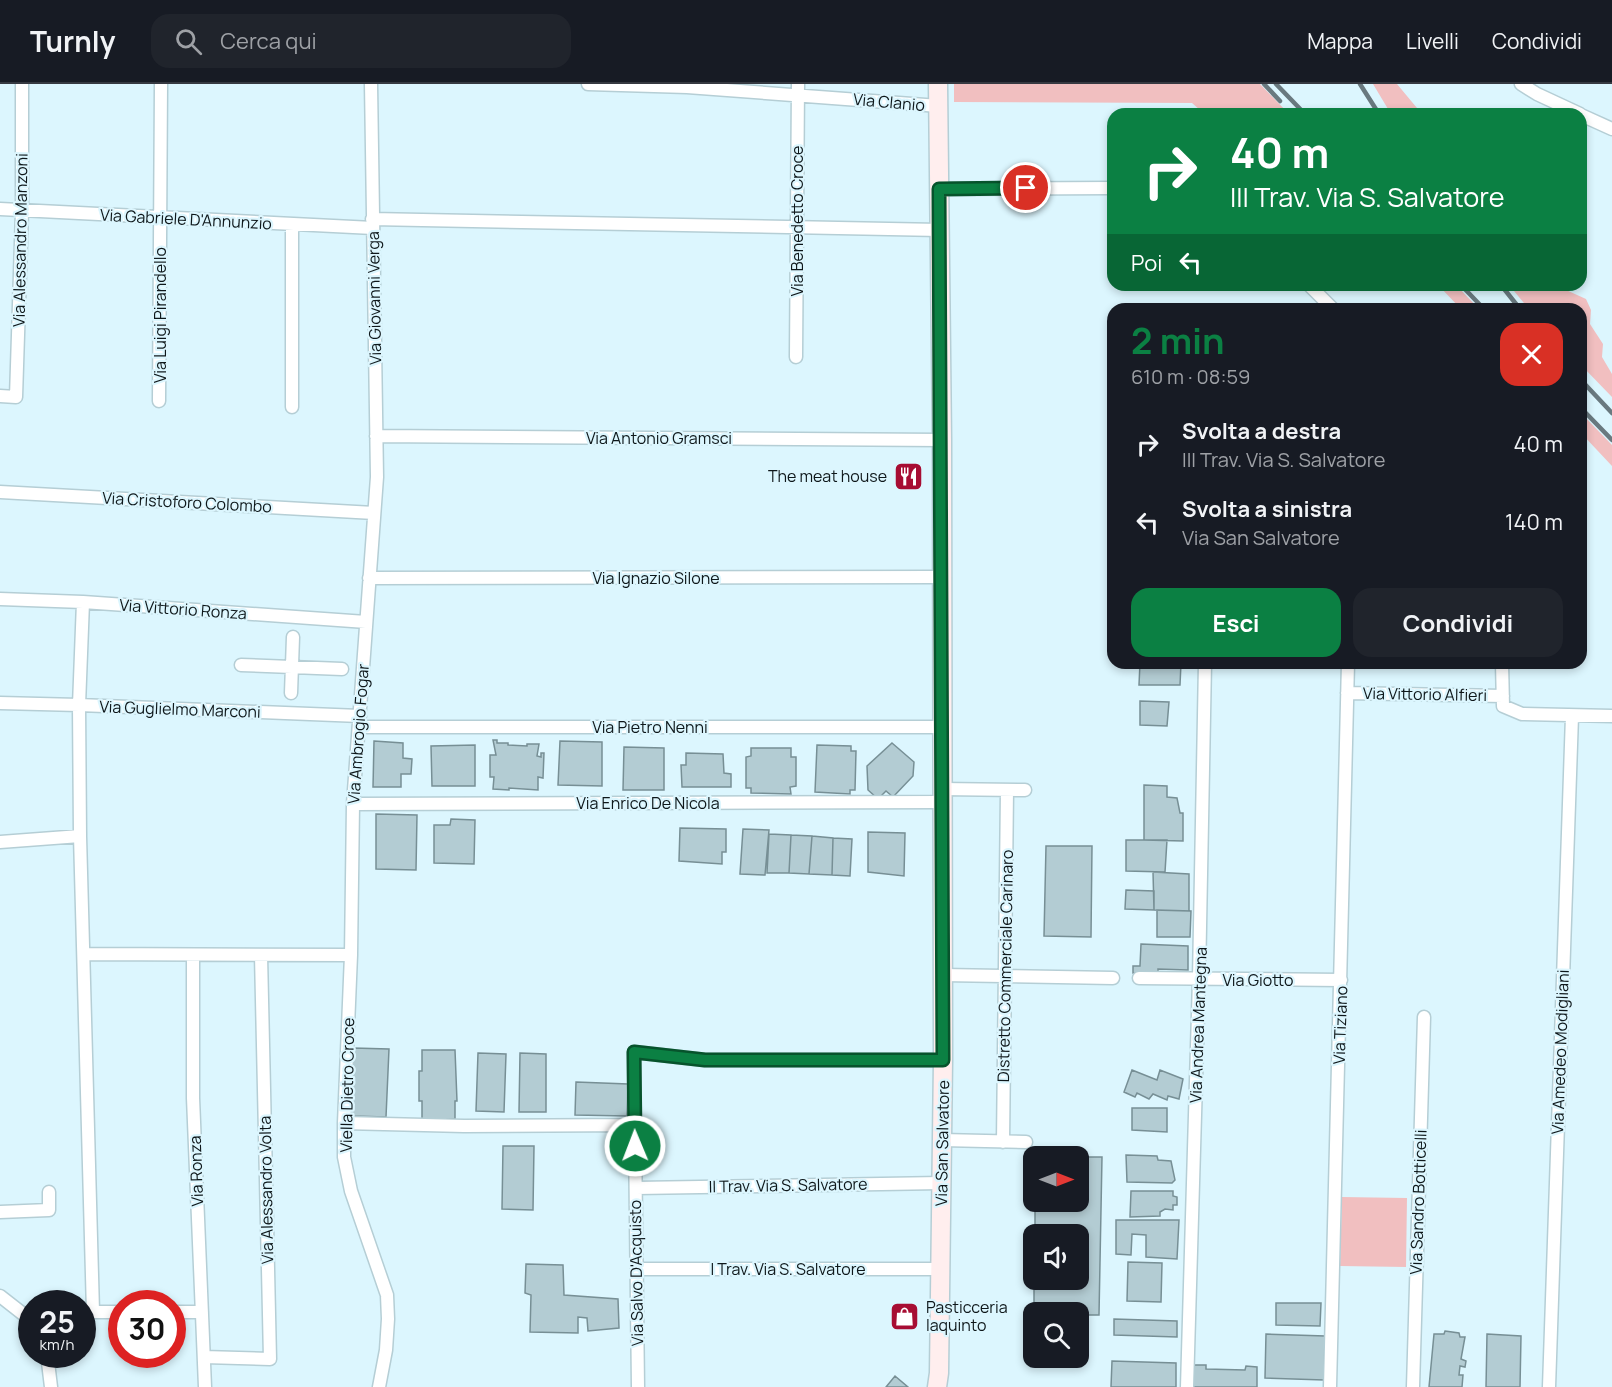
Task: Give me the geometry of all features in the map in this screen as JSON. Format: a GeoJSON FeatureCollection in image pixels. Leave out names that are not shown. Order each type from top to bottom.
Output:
{"type":"FeatureCollection","features":[{"type":"Feature","properties":{"kind":"street","name":"Via Alessandro Manzoni"},"geometry":{"type":"LineString","coordinates":[[0,396],[16,397],[22,211],[22,84]]}},
{"type":"Feature","properties":{"kind":"street","name":"Via Luigi Pirandello"},"geometry":{"type":"LineString","coordinates":[[159,401],[161,84]]}},
{"type":"Feature","properties":{"kind":"street","name":"Via Giovanni Verga"},"geometry":{"type":"LineString","coordinates":[[371,84],[377,477],[374,513]]}},
{"type":"Feature","properties":{"kind":"street","name":"Via Clanio"},"geometry":{"type":"LineString","coordinates":[[588,84],[798,89],[939,106]]}},
{"type":"Feature","properties":{"kind":"street","name":"Via San Salvatore"},"geometry":{"type":"LineString","coordinates":[[938,84],[942,440],[943,975],[940,1382]]}},
{"type":"Feature","properties":{"kind":"street"},"geometry":{"type":"LineString","coordinates":[[1521,84],[1567,108]]}},
{"type":"Feature","properties":{"kind":"street","name":"Via Benedetto Croce"},"geometry":{"type":"LineString","coordinates":[[796,357],[798,89]]}},
{"type":"Feature","properties":{"kind":"street"},"geometry":{"type":"LineString","coordinates":[[1587,117],[1612,129]]}},
{"type":"Feature","properties":{"kind":"street"},"geometry":{"type":"LineString","coordinates":[[939,189],[1107,188]]}},
{"type":"Feature","properties":{"kind":"street","name":"Via Gabriele D'Annunzio"},"geometry":{"type":"LineString","coordinates":[[0,209],[292,224],[940,230]]}},
{"type":"Feature","properties":{"kind":"street"},"geometry":{"type":"LineString","coordinates":[[292,224],[292,407]]}},
{"type":"Feature","properties":{"kind":"street"},"geometry":{"type":"LineString","coordinates":[[1315,291],[1327,303]]}},
{"type":"Feature","properties":{"kind":"street","name":"Via Antonio Gramsci"},"geometry":{"type":"LineString","coordinates":[[376,436],[942,440]]}},
{"type":"Feature","properties":{"kind":"street","name":"Via Cristoforo Colombo"},"geometry":{"type":"LineString","coordinates":[[0,492],[374,513]]}},
{"type":"Feature","properties":{"kind":"street","name":"Via Ambrogio Fogar"},"geometry":{"type":"LineString","coordinates":[[351,956],[353,804],[374,513]]}},
{"type":"Feature","properties":{"kind":"street","name":"Via Ignazio Silone"},"geometry":{"type":"LineString","coordinates":[[369,578],[942,577]]}},
{"type":"Feature","properties":{"kind":"street","name":"Via Vittorio Ronza"},"geometry":{"type":"LineString","coordinates":[[0,599],[83,602],[366,622]]}},
{"type":"Feature","properties":{"kind":"street"},"geometry":{"type":"LineString","coordinates":[[83,602],[80,836],[93,1312],[108,1312]]}},
{"type":"Feature","properties":{"kind":"street"},"geometry":{"type":"LineString","coordinates":[[291,693],[293,637]]}},
{"type":"Feature","properties":{"kind":"street"},"geometry":{"type":"LineString","coordinates":[[241,665],[342,669]]}},
{"type":"Feature","properties":{"kind":"street","name":"Via Andrea Mantegna"},"geometry":{"type":"LineString","coordinates":[[1187,1387],[1199,979],[1205,669]]}},
{"type":"Feature","properties":{"kind":"street","name":"Via Tiziano"},"geometry":{"type":"LineString","coordinates":[[1330,1387],[1348,669]]}},
{"type":"Feature","properties":{"kind":"street"},"geometry":{"type":"LineString","coordinates":[[1502,669],[1503,706],[1522,714],[1612,716]]}},
{"type":"Feature","properties":{"kind":"street","name":"Via Vittorio Alfieri"},"geometry":{"type":"LineString","coordinates":[[1347,693],[1503,696]]}},
{"type":"Feature","properties":{"kind":"street","name":"Via Guglielmo Marconi"},"geometry":{"type":"LineString","coordinates":[[0,703],[80,705],[359,722]]}},
{"type":"Feature","properties":{"kind":"street","name":"Via Amedeo Modigliani"},"geometry":{"type":"LineString","coordinates":[[1549,1387],[1572,716]]}},
{"type":"Feature","properties":{"kind":"street","name":"Via Pietro Nenni"},"geometry":{"type":"LineString","coordinates":[[359,722],[942,727]]}},
{"type":"Feature","properties":{"kind":"street","name":"Distretto Commerciale Carinaro"},"geometry":{"type":"LineString","coordinates":[[1002,1142],[1006,790]]}},
{"type":"Feature","properties":{"kind":"street","name":"Via Enrico De Nicola"},"geometry":{"type":"LineString","coordinates":[[353,804],[942,796],[1024,790]]}},
{"type":"Feature","properties":{"kind":"street"},"geometry":{"type":"LineString","coordinates":[[0,842],[80,836]]}},
{"type":"Feature","properties":{"kind":"street"},"geometry":{"type":"LineString","coordinates":[[85,954],[351,956]]}},
{"type":"Feature","properties":{"kind":"street","name":"Via Ronza"},"geometry":{"type":"LineString","coordinates":[[193,955],[193,1098],[205,1387]]}},
{"type":"Feature","properties":{"kind":"street","name":"Via Alessandro Volta"},"geometry":{"type":"LineString","coordinates":[[204,1357],[270,1359],[261,955]]}},
{"type":"Feature","properties":{"kind":"street","name":"Viella Dietro Croce"},"geometry":{"type":"LineString","coordinates":[[351,956],[344,1157],[351,1191],[387,1295],[386,1350],[379,1387]]}},
{"type":"Feature","properties":{"kind":"street"},"geometry":{"type":"LineString","coordinates":[[943,975],[1113,978]]}},
{"type":"Feature","properties":{"kind":"street","name":"Via Giotto"},"geometry":{"type":"LineString","coordinates":[[1139,978],[1341,980]]}},
{"type":"Feature","properties":{"kind":"street","name":"Via Sandro Botticelli"},"geometry":{"type":"LineString","coordinates":[[1413,1387],[1424,1017]]}},
{"type":"Feature","properties":{"kind":"street","name":"Via Salvo D'Acquisto"},"geometry":{"type":"LineString","coordinates":[[638,1387],[634,1052],[705,1060],[943,1060]]}},
{"type":"Feature","properties":{"kind":"street"},"geometry":{"type":"LineString","coordinates":[[344,1123],[464,1126],[635,1125]]}},
{"type":"Feature","properties":{"kind":"street"},"geometry":{"type":"LineString","coordinates":[[942,1140],[1026,1142]]}},
{"type":"Feature","properties":{"kind":"street","name":"II Trav. Via S. Salvatore"},"geometry":{"type":"LineString","coordinates":[[636,1188],[941,1183]]}},
{"type":"Feature","properties":{"kind":"street"},"geometry":{"type":"LineString","coordinates":[[0,1212],[49,1210],[49,1192]]}},
{"type":"Feature","properties":{"kind":"street","name":"I Trav. Via S. Salvatore"},"geometry":{"type":"LineString","coordinates":[[637,1269],[940,1269]]}},
{"type":"Feature","properties":{"kind":"street"},"geometry":{"type":"LineString","coordinates":[[0,1296],[18,1310]]}},
{"type":"Feature","properties":{"kind":"street"},"geometry":{"type":"LineString","coordinates":[[186,1312],[202,1312]]}},
{"type":"Feature","properties":{"kind":"street"},"geometry":{"type":"LineString","coordinates":[[49,1368],[51,1387]]}},
{"type":"Feature","properties":{"kind":"shaded area"},"geometry":{"type":"Polygon","coordinates":[[[954,84],[1260,84],[1283,108],[1198,108],[1192,103],[954,102],[954,84]]]}},
{"type":"Feature","properties":{"kind":"shaded area"},"geometry":{"type":"Polygon","coordinates":[[[1373,84],[1397,84],[1417,108],[1387,108],[1373,84]]]}},
{"type":"Feature","properties":{"kind":"shaded area"},"geometry":{"type":"Polygon","coordinates":[[[1444,291],[1462,291],[1473,303],[1455,303],[1444,291]]]}},
{"type":"Feature","properties":{"kind":"shaded area"},"geometry":{"type":"Polygon","coordinates":[[[1514,291],[1568,291],[1586,299],[1591,310],[1590,324],[1603,344],[1602,357],[1612,374],[1612,397],[1587,371],[1587,303],[1524,303],[1514,291]]]}},
{"type":"Feature","properties":{"kind":"shaded area"},"geometry":{"type":"Polygon","coordinates":[[[1587,419],[1612,445],[1612,466],[1587,439],[1587,419]]]}},
{"type":"Feature","properties":{"kind":"shaded area"},"geometry":{"type":"Polygon","coordinates":[[[1342,1197],[1407,1198],[1406,1267],[1340,1266],[1342,1197]]]}},
{"type":"Feature","properties":{"kind":"building"},"geometry":{"type":"Polygon","coordinates":[[[1140,669],[1181,669],[1180,685],[1139,685],[1140,669]]]}},
{"type":"Feature","properties":{"kind":"building"},"geometry":{"type":"Polygon","coordinates":[[[1140,701],[1169,702],[1167,726],[1140,725],[1140,701]]]}},
{"type":"Feature","properties":{"kind":"building"},"geometry":{"type":"Polygon","coordinates":[[[493,740],[497,740],[497,743],[508,743],[508,745],[539,744],[537,756],[541,757],[541,753],[544,753],[543,778],[538,777],[538,790],[493,789],[494,777],[490,777],[490,755],[496,755],[493,740]]]}},
{"type":"Feature","properties":{"kind":"building"},"geometry":{"type":"Polygon","coordinates":[[[374,741],[403,743],[403,758],[412,759],[411,774],[401,774],[401,787],[373,787],[374,741]]]}},
{"type":"Feature","properties":{"kind":"building"},"geometry":{"type":"Polygon","coordinates":[[[560,741],[602,742],[602,786],[558,785],[560,741]]]}},
{"type":"Feature","properties":{"kind":"building"},"geometry":{"type":"Polygon","coordinates":[[[892,743],[914,762],[913,776],[893,797],[886,791],[878,799],[868,790],[867,766],[892,743]]]}},
{"type":"Feature","properties":{"kind":"building"},"geometry":{"type":"Polygon","coordinates":[[[475,745],[475,786],[432,786],[431,746],[475,745]]]}},
{"type":"Feature","properties":{"kind":"building"},"geometry":{"type":"Polygon","coordinates":[[[817,745],[851,746],[851,751],[856,751],[855,790],[850,790],[850,794],[815,792],[817,745]]]}},
{"type":"Feature","properties":{"kind":"building"},"geometry":{"type":"Polygon","coordinates":[[[624,747],[664,748],[664,790],[623,790],[624,747]]]}},
{"type":"Feature","properties":{"kind":"building"},"geometry":{"type":"Polygon","coordinates":[[[751,748],[791,748],[791,757],[796,757],[796,786],[790,787],[791,794],[751,793],[751,788],[746,788],[746,757],[751,756],[751,748]]]}},
{"type":"Feature","properties":{"kind":"building"},"geometry":{"type":"Polygon","coordinates":[[[686,753],[723,754],[724,773],[731,774],[731,787],[682,787],[681,765],[686,765],[686,753]]]}},
{"type":"Feature","properties":{"kind":"building"},"geometry":{"type":"Polygon","coordinates":[[[1144,785],[1167,786],[1167,797],[1177,798],[1180,813],[1183,813],[1183,841],[1144,840],[1144,785]]]}},
{"type":"Feature","properties":{"kind":"building"},"geometry":{"type":"Polygon","coordinates":[[[376,814],[417,815],[416,870],[376,869],[376,814]]]}},
{"type":"Feature","properties":{"kind":"building"},"geometry":{"type":"Polygon","coordinates":[[[451,819],[475,820],[474,864],[434,863],[434,825],[450,825],[451,819]]]}},
{"type":"Feature","properties":{"kind":"building"},"geometry":{"type":"Polygon","coordinates":[[[680,828],[726,829],[726,852],[722,852],[722,864],[679,861],[680,828]]]}},
{"type":"Feature","properties":{"kind":"building"},"geometry":{"type":"Polygon","coordinates":[[[743,829],[769,830],[765,875],[740,874],[743,829]]]}},
{"type":"Feature","properties":{"kind":"building"},"geometry":{"type":"Polygon","coordinates":[[[868,832],[905,833],[904,876],[868,872],[868,832]]]}},
{"type":"Feature","properties":{"kind":"building"},"geometry":{"type":"Polygon","coordinates":[[[769,834],[791,835],[789,873],[767,873],[769,834]]]}},
{"type":"Feature","properties":{"kind":"building"},"geometry":{"type":"Polygon","coordinates":[[[791,835],[812,836],[809,874],[789,873],[791,835]]]}},
{"type":"Feature","properties":{"kind":"building"},"geometry":{"type":"Polygon","coordinates":[[[812,836],[833,838],[832,875],[809,874],[812,836]]]}},
{"type":"Feature","properties":{"kind":"building"},"geometry":{"type":"Polygon","coordinates":[[[833,838],[852,839],[850,876],[832,875],[833,838]]]}},
{"type":"Feature","properties":{"kind":"building"},"geometry":{"type":"Polygon","coordinates":[[[1126,840],[1167,840],[1165,872],[1126,871],[1126,840]]]}},
{"type":"Feature","properties":{"kind":"building"},"geometry":{"type":"Polygon","coordinates":[[[1046,846],[1092,846],[1091,937],[1044,936],[1046,846]]]}},
{"type":"Feature","properties":{"kind":"building"},"geometry":{"type":"Polygon","coordinates":[[[1153,872],[1189,874],[1189,911],[1154,910],[1153,872]]]}},
{"type":"Feature","properties":{"kind":"building"},"geometry":{"type":"Polygon","coordinates":[[[1126,890],[1154,891],[1154,910],[1125,909],[1126,890]]]}},
{"type":"Feature","properties":{"kind":"building"},"geometry":{"type":"Polygon","coordinates":[[[1157,910],[1191,911],[1190,937],[1157,937],[1157,910]]]}},
{"type":"Feature","properties":{"kind":"building"},"geometry":{"type":"Polygon","coordinates":[[[1141,944],[1188,946],[1188,970],[1158,969],[1158,973],[1133,973],[1133,966],[1140,966],[1141,944]]]}},
{"type":"Feature","properties":{"kind":"building"},"geometry":{"type":"Polygon","coordinates":[[[353,1048],[389,1049],[386,1117],[350,1116],[353,1048]]]}},
{"type":"Feature","properties":{"kind":"building"},"geometry":{"type":"Polygon","coordinates":[[[422,1050],[455,1050],[457,1101],[455,1101],[455,1119],[422,1119],[422,1101],[419,1101],[419,1071],[422,1071],[422,1050]]]}},
{"type":"Feature","properties":{"kind":"building"},"geometry":{"type":"Polygon","coordinates":[[[478,1053],[506,1054],[504,1112],[476,1111],[478,1053]]]}},
{"type":"Feature","properties":{"kind":"building"},"geometry":{"type":"Polygon","coordinates":[[[520,1053],[546,1054],[546,1112],[519,1112],[520,1053]]]}},
{"type":"Feature","properties":{"kind":"building"},"geometry":{"type":"Polygon","coordinates":[[[1132,1070],[1157,1080],[1160,1070],[1183,1079],[1179,1099],[1168,1096],[1167,1100],[1153,1094],[1149,1099],[1137,1093],[1135,1097],[1124,1092],[1132,1070]]]}},
{"type":"Feature","properties":{"kind":"building"},"geometry":{"type":"Polygon","coordinates":[[[576,1082],[628,1084],[627,1116],[575,1115],[576,1082]]]}},
{"type":"Feature","properties":{"kind":"building"},"geometry":{"type":"Polygon","coordinates":[[[1132,1108],[1167,1108],[1167,1132],[1132,1130],[1132,1108]]]}},
{"type":"Feature","properties":{"kind":"building"},"geometry":{"type":"Polygon","coordinates":[[[503,1146],[534,1146],[533,1210],[502,1209],[503,1146]]]}},
{"type":"Feature","properties":{"kind":"building"},"geometry":{"type":"Polygon","coordinates":[[[1126,1155],[1157,1156],[1158,1160],[1171,1161],[1175,1180],[1172,1183],[1127,1182],[1126,1155]]]}},
{"type":"Feature","properties":{"kind":"building"},"geometry":{"type":"Polygon","coordinates":[[[1089,1157],[1102,1157],[1099,1315],[1089,1315],[1089,1302],[1034,1302],[1034,1290],[1089,1290],[1089,1224],[1035,1224],[1035,1212],[1089,1212],[1089,1157]]]}},
{"type":"Feature","properties":{"kind":"building"},"geometry":{"type":"Polygon","coordinates":[[[1131,1191],[1173,1191],[1173,1196],[1177,1197],[1177,1205],[1173,1205],[1173,1210],[1165,1209],[1160,1212],[1160,1216],[1130,1217],[1131,1191]]]}},
{"type":"Feature","properties":{"kind":"building"},"geometry":{"type":"Polygon","coordinates":[[[1116,1220],[1179,1220],[1177,1259],[1146,1257],[1146,1235],[1132,1234],[1131,1255],[1116,1254],[1116,1220]]]}},
{"type":"Feature","properties":{"kind":"building"},"geometry":{"type":"Polygon","coordinates":[[[1128,1262],[1162,1263],[1161,1302],[1127,1301],[1128,1262]]]}},
{"type":"Feature","properties":{"kind":"building"},"geometry":{"type":"Polygon","coordinates":[[[526,1264],[563,1265],[564,1295],[618,1299],[619,1328],[588,1331],[587,1318],[578,1317],[578,1333],[530,1332],[531,1295],[525,1293],[526,1264]]]}},
{"type":"Feature","properties":{"kind":"building"},"geometry":{"type":"Polygon","coordinates":[[[1276,1303],[1321,1303],[1320,1326],[1276,1325],[1276,1303]]]}},
{"type":"Feature","properties":{"kind":"building"},"geometry":{"type":"Polygon","coordinates":[[[1114,1319],[1177,1321],[1177,1337],[1114,1335],[1114,1319]]]}},
{"type":"Feature","properties":{"kind":"building"},"geometry":{"type":"Polygon","coordinates":[[[1445,1331],[1459,1333],[1460,1337],[1465,1337],[1461,1359],[1466,1361],[1465,1367],[1460,1366],[1459,1375],[1463,1375],[1462,1387],[1429,1387],[1434,1334],[1444,1334],[1445,1331]]]}},
{"type":"Feature","properties":{"kind":"building"},"geometry":{"type":"Polygon","coordinates":[[[1266,1334],[1325,1336],[1324,1380],[1265,1378],[1266,1334]]]}},
{"type":"Feature","properties":{"kind":"building"},"geometry":{"type":"Polygon","coordinates":[[[1487,1334],[1521,1336],[1520,1387],[1486,1387],[1487,1334]]]}},
{"type":"Feature","properties":{"kind":"building"},"geometry":{"type":"Polygon","coordinates":[[[1112,1361],[1176,1363],[1176,1387],[1111,1387],[1112,1361]]]}},
{"type":"Feature","properties":{"kind":"building"},"geometry":{"type":"Polygon","coordinates":[[[1192,1365],[1206,1365],[1206,1369],[1245,1370],[1246,1366],[1257,1367],[1257,1387],[1192,1387],[1192,1365]]]}},
{"type":"Feature","properties":{"kind":"building"},"geometry":{"type":"Polygon","coordinates":[[[895,1376],[908,1387],[886,1387],[895,1376]]]}},
{"type":"Feature","properties":{"kind":"railway"},"geometry":{"type":"LineString","coordinates":[[1264,84],[1280,101]]}},
{"type":"Feature","properties":{"kind":"railway"},"geometry":{"type":"LineString","coordinates":[[1276,84],[1299,108]]}},
{"type":"Feature","properties":{"kind":"railway"},"geometry":{"type":"LineString","coordinates":[[1360,84],[1375,108]]}},
{"type":"Feature","properties":{"kind":"railway"},"geometry":{"type":"LineString","coordinates":[[1467,291],[1478,303]]}},
{"type":"Feature","properties":{"kind":"railway"},"geometry":{"type":"LineString","coordinates":[[1506,291],[1515,303]]}},
{"type":"Feature","properties":{"kind":"railway"},"geometry":{"type":"LineString","coordinates":[[1587,386],[1612,413]]}},
{"type":"Feature","properties":{"kind":"railway"},"geometry":{"type":"LineString","coordinates":[[1587,414],[1612,440]]}},
{"type":"Feature","properties":{"kind":"place","name":"The meat house"},"geometry":{"type":"Point","coordinates":[908,476]}},
{"type":"Feature","properties":{"kind":"place","name":"Pasticceria Iaquinto"},"geometry":{"type":"Point","coordinates":[905,1316]}},
{"type":"Feature","properties":{"kind":"route"},"geometry":{"type":"LineString","coordinates":[[635,1146],[634,1052],[705,1060],[943,1060],[942,440],[939,189],[1026,188]]}}]}
